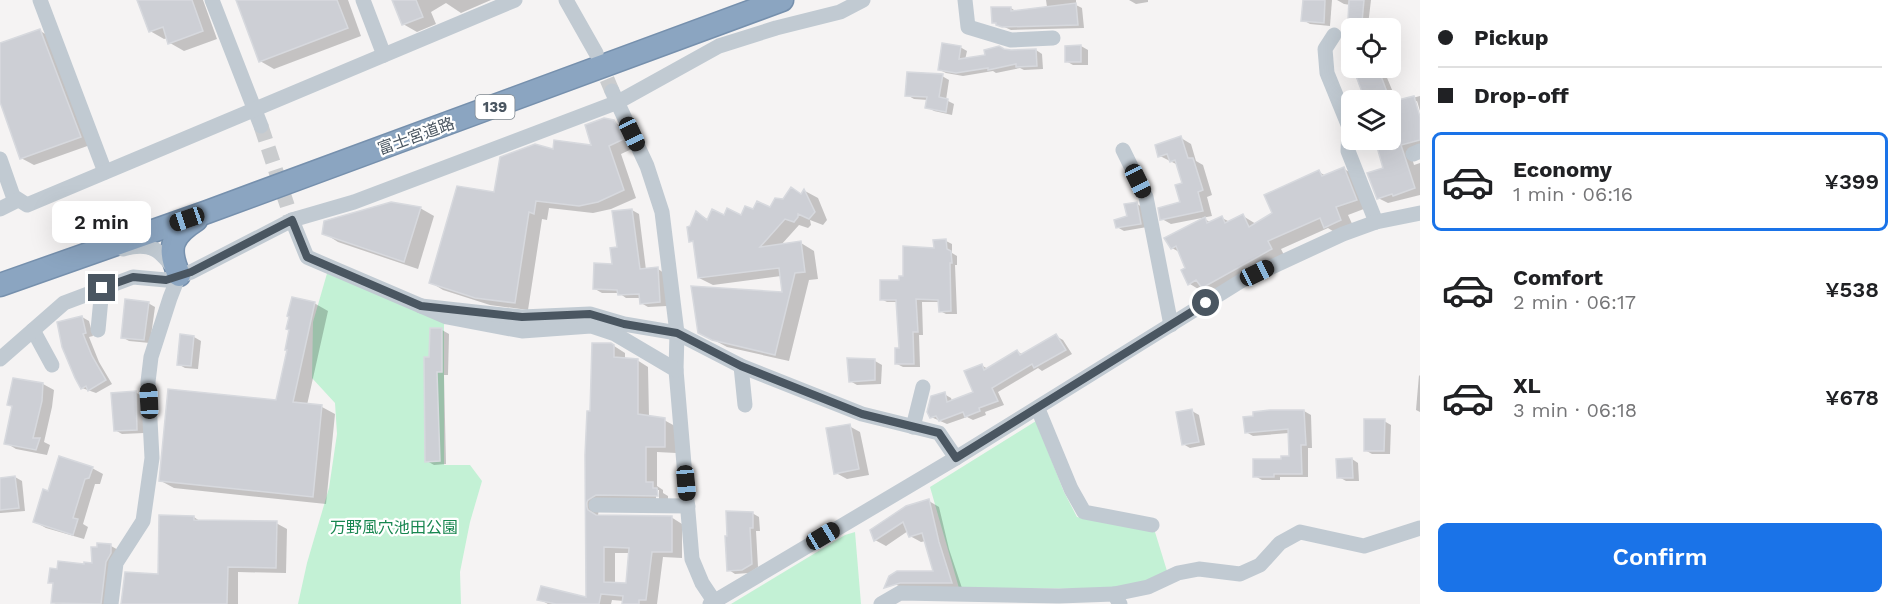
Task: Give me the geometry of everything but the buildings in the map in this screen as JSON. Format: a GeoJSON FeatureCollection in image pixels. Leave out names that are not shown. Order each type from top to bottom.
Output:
{"type":"FeatureCollection","features":[{"type":"Feature","properties":{"kind":"highway","name":"富士宮道路"},"geometry":{"type":"LineString","coordinates":[[48,267],[207,212],[782,0]]}},
{"type":"Feature","properties":{"kind":"highway"},"geometry":{"type":"LineString","coordinates":[[179,275],[172,252],[177,234],[207,212]]}},
{"type":"Feature","properties":{"kind":"highway","name":"139"},"geometry":{"type":"LineString","coordinates":[[0,285],[48,267]]}},
{"type":"Feature","properties":{"kind":"street"},"geometry":{"type":"LineString","coordinates":[[40,0],[105,172]]}},
{"type":"Feature","properties":{"kind":"street"},"geometry":{"type":"LineString","coordinates":[[212,0],[261,126]]}},
{"type":"Feature","properties":{"kind":"street"},"geometry":{"type":"LineString","coordinates":[[363,0],[384,55]]}},
{"type":"Feature","properties":{"kind":"street"},"geometry":{"type":"LineString","coordinates":[[0,159],[13,196],[27,205],[515,0]]}},
{"type":"Feature","properties":{"kind":"street"},"geometry":{"type":"LineString","coordinates":[[566,0],[596,53]]}},
{"type":"Feature","properties":{"kind":"street"},"geometry":{"type":"LineString","coordinates":[[0,359],[64,303],[133,277],[166,280],[191,272],[292,220],[354,202],[615,97],[718,46],[840,12],[863,0]]}},
{"type":"Feature","properties":{"kind":"street"},"geometry":{"type":"LineString","coordinates":[[965,0],[968,27],[1011,40],[1053,38]]}},
{"type":"Feature","properties":{"kind":"street"},"geometry":{"type":"LineString","coordinates":[[1334,35],[1325,49],[1327,73],[1349,128],[1348,151],[1376,222]]}},
{"type":"Feature","properties":{"kind":"street"},"geometry":{"type":"LineString","coordinates":[[615,97],[647,166],[662,212],[677,333],[676,370],[692,559],[712,603],[1038,409],[1241,281],[1343,234],[1376,222],[1420,213]]}},
{"type":"Feature","properties":{"kind":"street"},"geometry":{"type":"LineString","coordinates":[[1123,150],[1146,197],[1171,325]]}},
{"type":"Feature","properties":{"kind":"street"},"geometry":{"type":"LineString","coordinates":[[0,209],[18,200]]}},
{"type":"Feature","properties":{"kind":"street"},"geometry":{"type":"LineString","coordinates":[[292,220],[307,257],[447,317],[522,332],[591,326],[615,334],[676,370]]}},
{"type":"Feature","properties":{"kind":"street"},"geometry":{"type":"LineString","coordinates":[[48,267],[70,265],[134,246],[150,247],[162,253],[179,275]]}},
{"type":"Feature","properties":{"kind":"street"},"geometry":{"type":"LineString","coordinates":[[111,604],[116,563],[143,521],[152,458],[148,382],[151,357],[179,275]]}},
{"type":"Feature","properties":{"kind":"street"},"geometry":{"type":"LineString","coordinates":[[98,330],[102,288]]}},
{"type":"Feature","properties":{"kind":"street"},"geometry":{"type":"LineString","coordinates":[[421,306],[522,317],[590,314],[624,324],[677,333],[741,366],[862,414],[939,433],[956,458]]}},
{"type":"Feature","properties":{"kind":"street"},"geometry":{"type":"LineString","coordinates":[[33,330],[52,365]]}},
{"type":"Feature","properties":{"kind":"street"},"geometry":{"type":"LineString","coordinates":[[741,366],[745,405]]}},
{"type":"Feature","properties":{"kind":"street"},"geometry":{"type":"LineString","coordinates":[[913,427],[923,387]]}},
{"type":"Feature","properties":{"kind":"street"},"geometry":{"type":"LineString","coordinates":[[1038,409],[1071,489],[1084,512],[1152,525]]}},
{"type":"Feature","properties":{"kind":"street"},"geometry":{"type":"LineString","coordinates":[[596,506],[688,506]]}},
{"type":"Feature","properties":{"kind":"street"},"geometry":{"type":"LineString","coordinates":[[881,604],[900,593],[1117,599],[1178,573],[1198,569],[1240,574],[1260,565],[1280,543],[1300,532],[1364,546],[1420,528]]}},
{"type":"Feature","properties":{"kind":"green space","name":"万野風穴池田公園"},"geometry":{"type":"Polygon","coordinates":[[[328,270],[444,322],[444,465],[470,465],[482,481],[470,522],[460,572],[461,604],[298,604],[307,563],[329,488],[337,434],[335,403],[312,378],[313,322],[328,270]]]}},
{"type":"Feature","properties":{"kind":"green space"},"geometry":{"type":"Polygon","coordinates":[[[1036,421],[1064,492],[1077,517],[1155,532],[1167,571],[1143,582],[1113,589],[959,588],[930,487],[1036,421]]]}},
{"type":"Feature","properties":{"kind":"green space"},"geometry":{"type":"Polygon","coordinates":[[[855,532],[861,604],[731,604],[845,535],[855,532]]]}},
{"type":"Feature","properties":{"kind":"tunnel"},"geometry":{"type":"LineString","coordinates":[[598,58],[612,91]]}},
{"type":"Feature","properties":{"kind":"tunnel"},"geometry":{"type":"LineString","coordinates":[[261,126],[292,220]]}},
{"type":"Feature","properties":{"kind":"route"},"geometry":{"type":"LineString","coordinates":[[102,288],[133,277],[166,280],[191,272],[292,220],[307,257],[421,306],[522,317],[590,314],[624,324],[677,333],[741,366],[862,414],[939,433],[956,458],[1206,303]]}}]}
